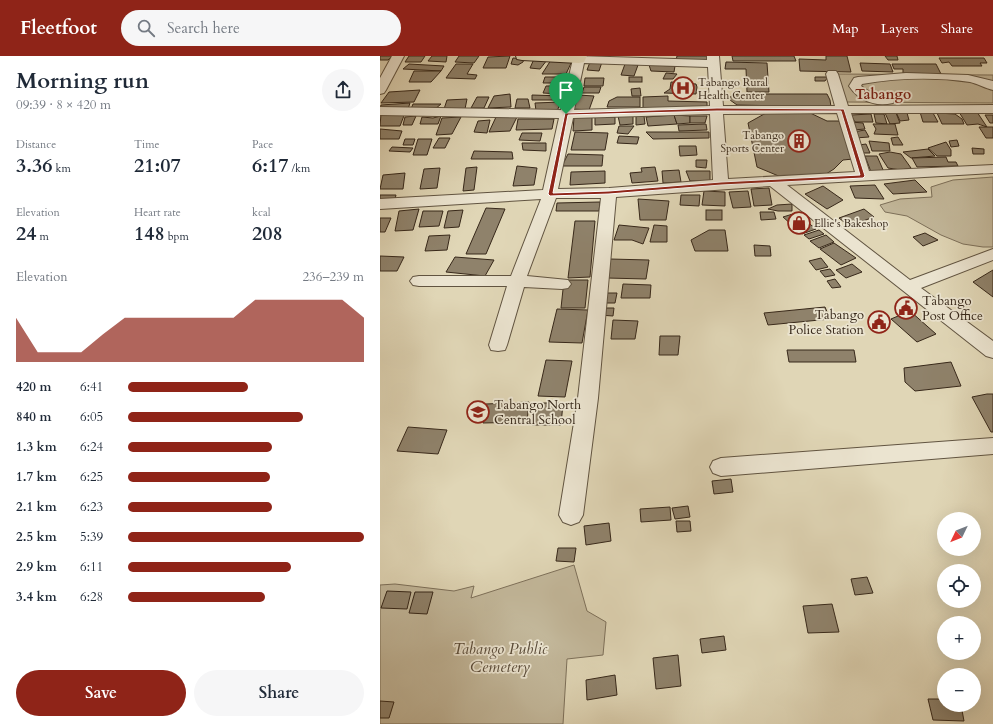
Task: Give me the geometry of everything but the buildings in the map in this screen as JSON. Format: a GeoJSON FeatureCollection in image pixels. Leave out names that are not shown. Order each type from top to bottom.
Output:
{"type":"FeatureCollection","features":[{"type":"Feature","properties":{"kind":"main road"},"geometry":{"type":"LineString","coordinates":[[522,56],[580,57]]}},
{"type":"Feature","properties":{"kind":"street"},"geometry":{"type":"LineString","coordinates":[[380,90],[398,56]]}},
{"type":"Feature","properties":{"kind":"street"},"geometry":{"type":"LineString","coordinates":[[498,345],[517,281],[550,194],[566,114],[580,57],[713,60],[721,184]]}},
{"type":"Feature","properties":{"kind":"street"},"geometry":{"type":"LineString","coordinates":[[832,74],[863,176]]}},
{"type":"Feature","properties":{"kind":"street"},"geometry":{"type":"LineString","coordinates":[[993,86],[988,82],[962,77],[872,77],[858,81],[855,86],[861,95],[870,99],[913,101],[993,99]]}},
{"type":"Feature","properties":{"kind":"street"},"geometry":{"type":"LineString","coordinates":[[836,88],[856,88]]}},
{"type":"Feature","properties":{"kind":"street"},"geometry":{"type":"LineString","coordinates":[[380,111],[566,114],[717,110],[993,110]]}},
{"type":"Feature","properties":{"kind":"street"},"geometry":{"type":"LineString","coordinates":[[380,204],[993,169]]}},
{"type":"Feature","properties":{"kind":"street"},"geometry":{"type":"LineString","coordinates":[[773,181],[908,287],[993,351]]}},
{"type":"Feature","properties":{"kind":"street"},"geometry":{"type":"LineString","coordinates":[[571,515],[588,398],[609,192]]}},
{"type":"Feature","properties":{"kind":"street"},"geometry":{"type":"LineString","coordinates":[[908,287],[993,254]]}},
{"type":"Feature","properties":{"kind":"street"},"geometry":{"type":"LineString","coordinates":[[419,281],[517,281],[562,284]]}},
{"type":"Feature","properties":{"kind":"street"},"geometry":{"type":"LineString","coordinates":[[721,467],[993,446]]}},
{"type":"Feature","properties":{"kind":"green space"},"geometry":{"type":"Polygon","coordinates":[[[837,74],[993,75],[993,103],[845,102],[837,74]]]}},
{"type":"Feature","properties":{"kind":"green space"},"geometry":{"type":"Polygon","coordinates":[[[993,177],[993,247],[963,244],[941,235],[907,216],[885,212],[880,205],[900,199],[932,197],[931,187],[953,180],[993,177]]]}},
{"type":"Feature","properties":{"kind":"green space","name":"Tabango Public Cemetery"},"geometry":{"type":"Polygon","coordinates":[[[574,565],[587,611],[606,622],[603,655],[567,659],[563,724],[380,724],[380,585],[395,584],[454,591],[474,586],[471,598],[574,565]]]}},
{"type":"Feature","properties":{"kind":"place","name":"Tabango Rural Health Center"},"geometry":{"type":"Point","coordinates":[683,88]}},
{"type":"Feature","properties":{"kind":"place","name":"Tabango Sports Center"},"geometry":{"type":"Point","coordinates":[799,141]}},
{"type":"Feature","properties":{"kind":"place","name":"Ellie's Bakeshop"},"geometry":{"type":"Point","coordinates":[799,223]}},
{"type":"Feature","properties":{"kind":"place","name":"Tabango Post Office"},"geometry":{"type":"Point","coordinates":[906,308]}},
{"type":"Feature","properties":{"kind":"place","name":"Tabango Police Station"},"geometry":{"type":"Point","coordinates":[879,322]}},
{"type":"Feature","properties":{"kind":"place","name":"Tabango North Central School"},"geometry":{"type":"Point","coordinates":[478,412]}},
{"type":"Feature","properties":{"kind":"district","name":"Tabango"},"geometry":{"type":"Point","coordinates":[883,94]}},
{"type":"Feature","properties":{"kind":"route"},"geometry":{"type":"LineString","coordinates":[[842,109],[863,176],[609,192],[550,194],[566,114],[717,110],[842,109]]}}]}
